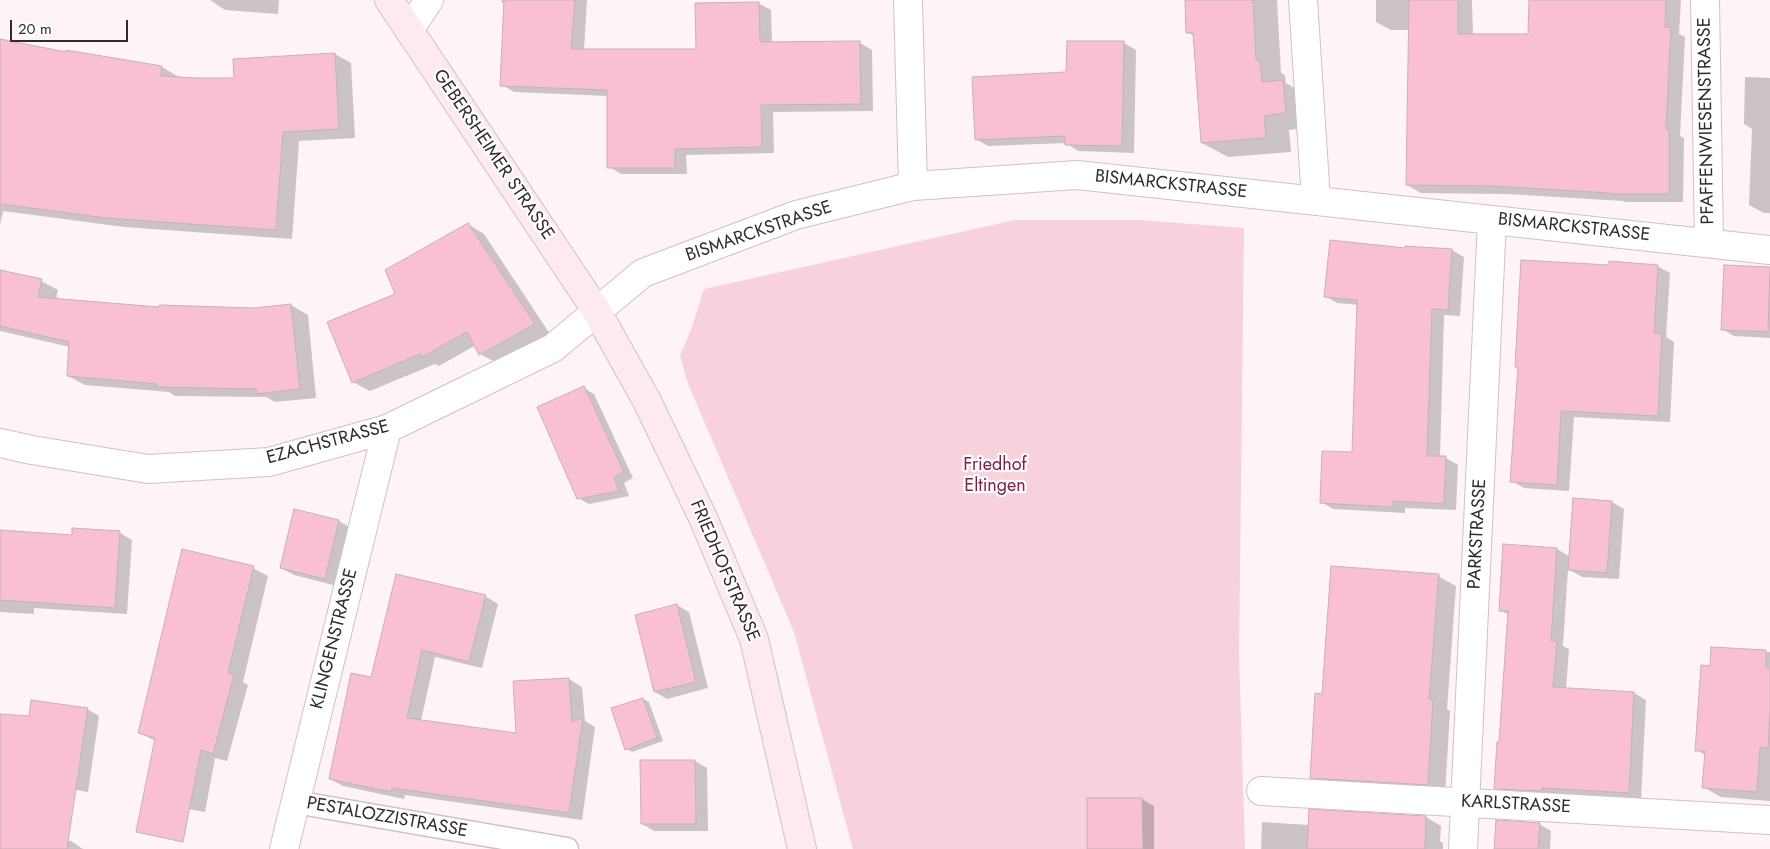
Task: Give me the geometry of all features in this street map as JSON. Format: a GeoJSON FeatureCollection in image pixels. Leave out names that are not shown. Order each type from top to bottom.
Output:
{"type":"FeatureCollection","features":[{"type":"Feature","properties":{"kind":"street","name":"GEBERSHEIMER STRASSE"},"geometry":{"type":"LineString","coordinates":[[389,0],[596,310]]}},
{"type":"Feature","properties":{"kind":"street"},"geometry":{"type":"LineString","coordinates":[[409,30],[429,0]]}},
{"type":"Feature","properties":{"kind":"street"},"geometry":{"type":"LineString","coordinates":[[908,0],[913,186]]}},
{"type":"Feature","properties":{"kind":"street"},"geometry":{"type":"LineString","coordinates":[[1303,0],[1316,200]]}},
{"type":"Feature","properties":{"kind":"street","name":"PFAFFENWIESENSTRASSE"},"geometry":{"type":"LineString","coordinates":[[1706,0],[1709,243]]}},
{"type":"Feature","properties":{"kind":"street","name":"BISMARCKSTRASSE"},"geometry":{"type":"LineString","coordinates":[[596,310],[643,273],[796,215],[913,186],[1077,176],[1316,200],[1770,250]]}},
{"type":"Feature","properties":{"kind":"street","name":"PARKSTRASSE"},"geometry":{"type":"LineString","coordinates":[[1463,849],[1492,220]]}},
{"type":"Feature","properties":{"kind":"street","name":"EZACHSTRASSE"},"geometry":{"type":"LineString","coordinates":[[0,443],[148,469],[269,462],[387,429],[552,348],[596,310]]}},
{"type":"Feature","properties":{"kind":"street","name":"FRIEDHOFSTRASSE"},"geometry":{"type":"LineString","coordinates":[[596,310],[655,418],[704,520],[754,639],[802,849]]}},
{"type":"Feature","properties":{"kind":"street","name":"KLINGENSTRASSE"},"geometry":{"type":"LineString","coordinates":[[284,849],[387,429]]}},
{"type":"Feature","properties":{"kind":"street","name":"KARLSTRASSE"},"geometry":{"type":"LineString","coordinates":[[1261,791],[1770,820]]}},
{"type":"Feature","properties":{"kind":"lane","name":"PESTALOZZISTRASSE"},"geometry":{"type":"LineString","coordinates":[[295,802],[567,849]]}},
{"type":"Feature","properties":{"kind":"green space","name":"Friedhof Eltingen"},"geometry":{"type":"Polygon","coordinates":[[[1015,220],[1140,220],[1244,228],[1239,654],[1245,849],[853,849],[794,632],[689,386],[680,356],[692,327],[704,289],[1015,220]]]}},
{"type":"Feature","properties":{"kind":"building"},"geometry":{"type":"Polygon","coordinates":[[[504,0],[575,0],[571,49],[696,49],[695,3],[759,2],[760,42],[860,41],[861,104],[761,105],[762,147],[675,149],[675,168],[607,168],[607,90],[500,86],[504,0]]]}},
{"type":"Feature","properties":{"kind":"building"},"geometry":{"type":"Polygon","coordinates":[[[1185,0],[1253,0],[1256,60],[1260,59],[1262,82],[1283,80],[1286,113],[1264,116],[1266,138],[1201,143],[1193,33],[1186,33],[1185,0]]]}},
{"type":"Feature","properties":{"kind":"building"},"geometry":{"type":"Polygon","coordinates":[[[1409,0],[1458,0],[1458,34],[1528,34],[1529,0],[1666,0],[1665,27],[1671,28],[1666,129],[1669,129],[1669,194],[1610,194],[1492,186],[1406,185],[1409,0]]]}},
{"type":"Feature","properties":{"kind":"building"},"geometry":{"type":"Polygon","coordinates":[[[0,39],[66,52],[66,50],[162,66],[161,76],[197,78],[234,78],[233,59],[335,53],[339,129],[283,132],[276,230],[106,218],[0,204],[0,39]]]}},
{"type":"Feature","properties":{"kind":"building"},"geometry":{"type":"Polygon","coordinates":[[[1067,41],[1124,41],[1122,146],[1065,145],[1065,136],[975,140],[972,77],[1066,72],[1067,41]]]}},
{"type":"Feature","properties":{"kind":"building"},"geometry":{"type":"Polygon","coordinates":[[[468,223],[535,324],[479,355],[467,332],[422,357],[420,354],[352,383],[327,322],[395,294],[385,270],[468,223]]]}},
{"type":"Feature","properties":{"kind":"building"},"geometry":{"type":"Polygon","coordinates":[[[1330,240],[1405,248],[1405,246],[1452,249],[1448,310],[1432,309],[1427,456],[1446,456],[1444,504],[1393,501],[1393,507],[1320,503],[1322,451],[1352,452],[1357,300],[1324,297],[1330,240]]]}},
{"type":"Feature","properties":{"kind":"building"},"geometry":{"type":"Polygon","coordinates":[[[1521,260],[1609,265],[1609,261],[1658,265],[1654,333],[1662,333],[1658,416],[1561,411],[1557,485],[1510,482],[1518,367],[1515,367],[1521,260]]]}},
{"type":"Feature","properties":{"kind":"building"},"geometry":{"type":"Polygon","coordinates":[[[1724,265],[1770,267],[1768,332],[1721,330],[1724,265]]]}},
{"type":"Feature","properties":{"kind":"building"},"geometry":{"type":"Polygon","coordinates":[[[0,270],[42,279],[38,297],[159,307],[159,305],[254,308],[291,304],[300,389],[257,394],[256,389],[157,387],[157,384],[67,376],[69,342],[0,326],[0,270]]]}},
{"type":"Feature","properties":{"kind":"building"},"geometry":{"type":"Polygon","coordinates":[[[584,386],[624,472],[614,477],[619,491],[577,499],[537,407],[584,386]]]}},
{"type":"Feature","properties":{"kind":"building"},"geometry":{"type":"Polygon","coordinates":[[[1573,498],[1612,501],[1607,573],[1568,570],[1573,498]]]}},
{"type":"Feature","properties":{"kind":"building"},"geometry":{"type":"Polygon","coordinates":[[[294,509],[339,520],[325,579],[280,568],[294,509]]]}},
{"type":"Feature","properties":{"kind":"building"},"geometry":{"type":"Polygon","coordinates":[[[72,528],[120,531],[115,608],[0,600],[0,530],[72,535],[72,528]]]}},
{"type":"Feature","properties":{"kind":"building"},"geometry":{"type":"Polygon","coordinates":[[[1503,544],[1557,548],[1551,641],[1557,641],[1553,687],[1634,692],[1629,793],[1542,788],[1542,791],[1494,789],[1508,611],[1499,611],[1503,544]]]}},
{"type":"Feature","properties":{"kind":"building"},"geometry":{"type":"Polygon","coordinates":[[[182,549],[254,566],[228,673],[234,675],[213,754],[201,750],[183,842],[136,832],[155,738],[138,733],[182,549]]]}},
{"type":"Feature","properties":{"kind":"building"},"geometry":{"type":"Polygon","coordinates":[[[1331,566],[1439,574],[1429,699],[1433,700],[1428,785],[1310,778],[1315,693],[1322,694],[1331,566]]]}},
{"type":"Feature","properties":{"kind":"building"},"geometry":{"type":"Polygon","coordinates":[[[396,574],[486,595],[469,662],[422,650],[407,718],[516,733],[513,681],[569,678],[572,722],[583,718],[569,813],[392,788],[391,792],[329,779],[351,673],[371,677],[396,574]]]}},
{"type":"Feature","properties":{"kind":"building"},"geometry":{"type":"Polygon","coordinates":[[[677,604],[696,682],[654,692],[635,615],[677,604]]]}},
{"type":"Feature","properties":{"kind":"building"},"geometry":{"type":"Polygon","coordinates":[[[1711,647],[1766,650],[1766,668],[1770,668],[1768,748],[1760,747],[1757,792],[1702,788],[1705,751],[1695,751],[1701,665],[1710,666],[1711,647]]]}},
{"type":"Feature","properties":{"kind":"building"},"geometry":{"type":"Polygon","coordinates":[[[643,698],[657,738],[625,750],[611,708],[643,698]]]}},
{"type":"Feature","properties":{"kind":"building"},"geometry":{"type":"Polygon","coordinates":[[[31,700],[88,708],[67,849],[0,849],[0,714],[29,716],[31,700]]]}},
{"type":"Feature","properties":{"kind":"building"},"geometry":{"type":"Polygon","coordinates":[[[640,760],[695,760],[696,824],[641,824],[640,760]]]}},
{"type":"Feature","properties":{"kind":"building"},"geometry":{"type":"Polygon","coordinates":[[[1087,798],[1142,798],[1143,849],[1087,849],[1087,798]]]}},
{"type":"Feature","properties":{"kind":"building"},"geometry":{"type":"Polygon","coordinates":[[[1309,809],[1426,816],[1425,849],[1307,849],[1309,809]]]}},
{"type":"Feature","properties":{"kind":"building"},"geometry":{"type":"Polygon","coordinates":[[[1496,820],[1540,823],[1538,849],[1494,849],[1496,820]]]}}]}
